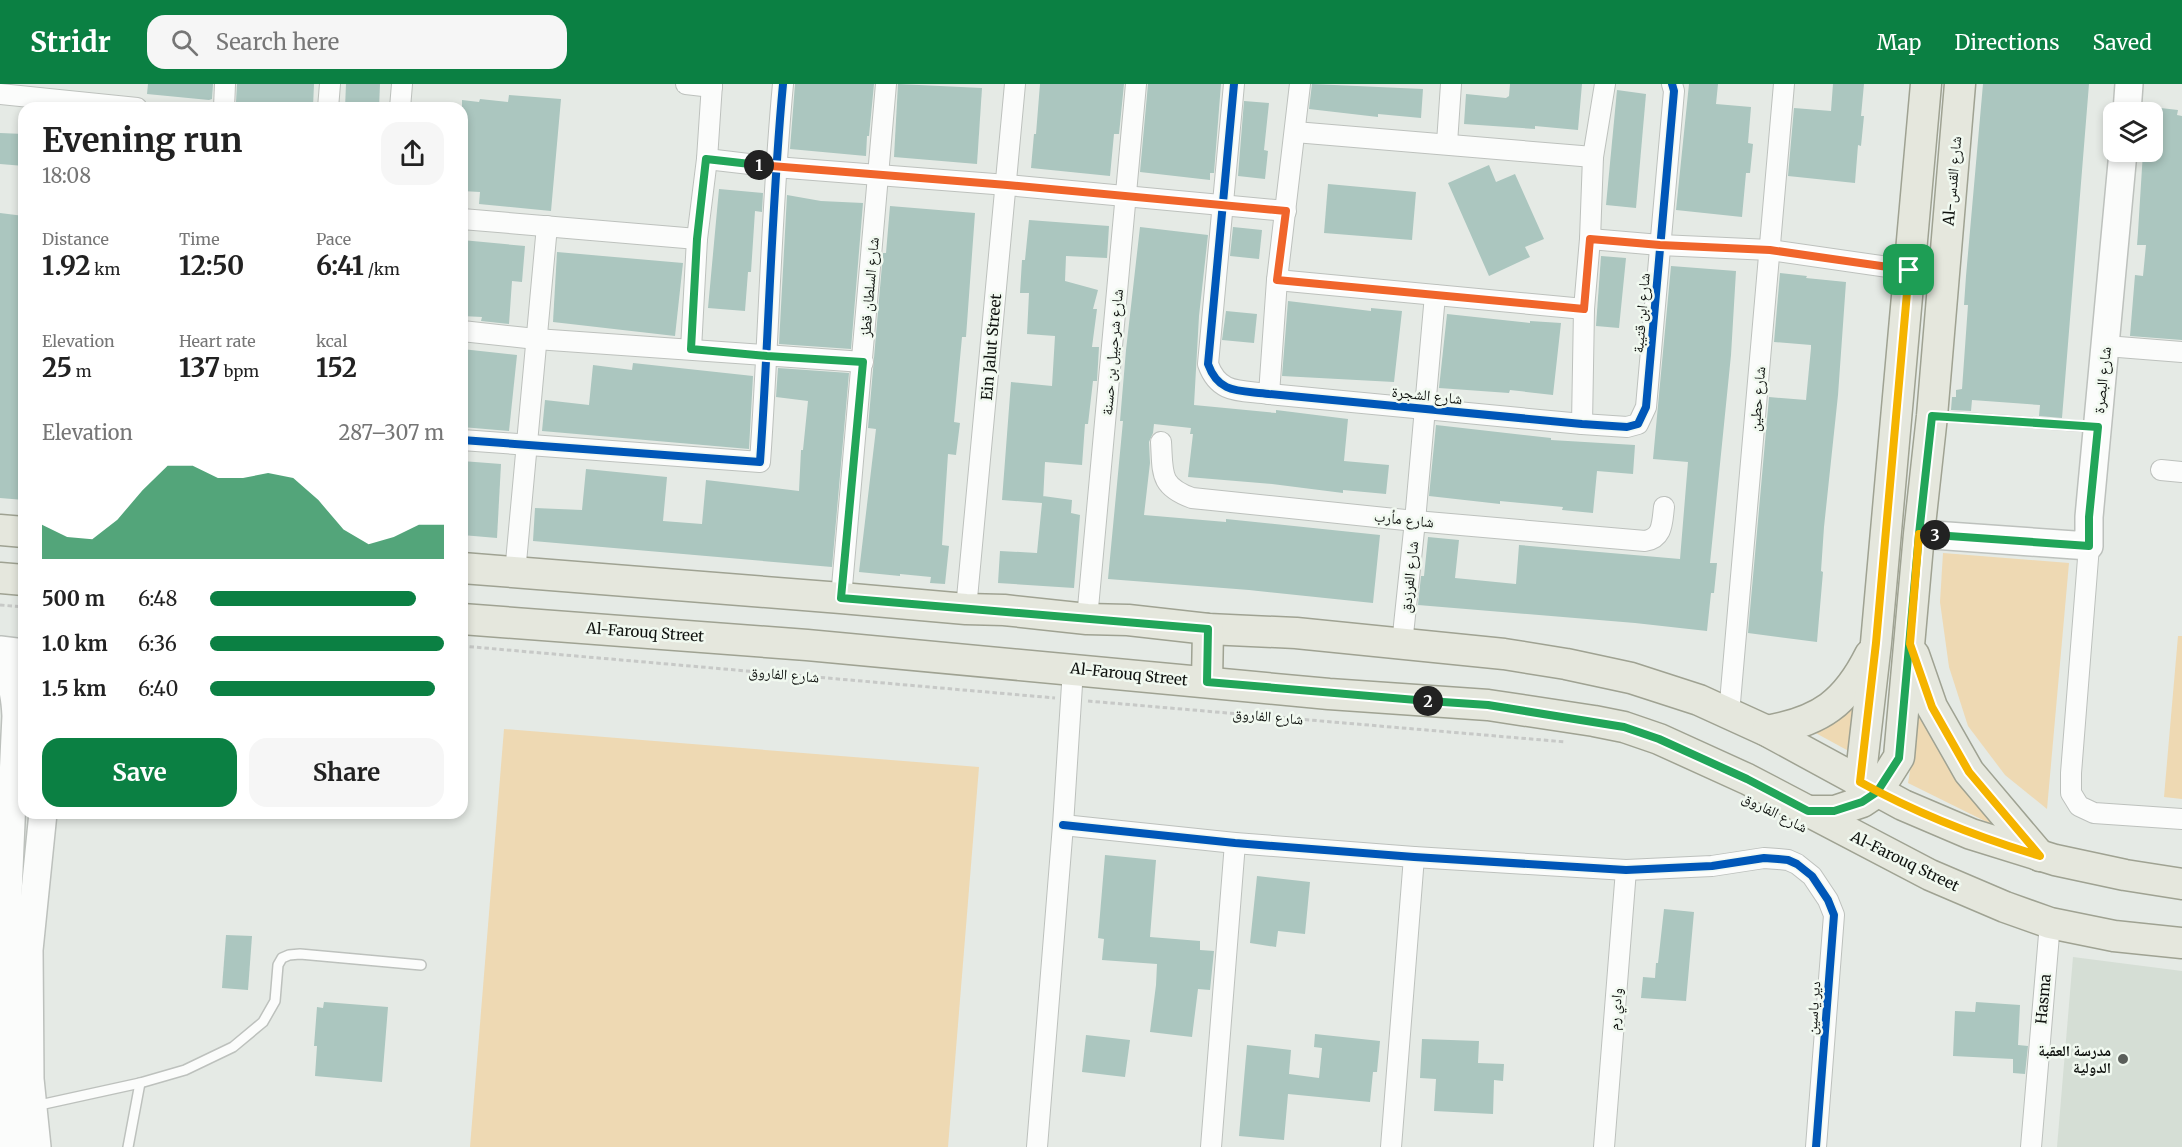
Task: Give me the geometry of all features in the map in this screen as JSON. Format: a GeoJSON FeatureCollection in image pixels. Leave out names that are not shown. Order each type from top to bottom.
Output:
{"type":"FeatureCollection","features":[{"type":"Feature","properties":{"kind":"main road"},"geometry":{"type":"LineString","coordinates":[[1876,848],[1868,828],[1867,792],[1876,643],[1926,84]]}},
{"type":"Feature","properties":{"kind":"main road","name":"Al-شارع القدس"},"geometry":{"type":"LineString","coordinates":[[1867,792],[1899,758],[1932,416],[1959,87]]}},
{"type":"Feature","properties":{"kind":"main road"},"geometry":{"type":"LineString","coordinates":[[0,530],[18,532]]}},
{"type":"Feature","properties":{"kind":"main road"},"geometry":{"type":"LineString","coordinates":[[468,569],[966,609],[1004,610],[1087,619],[1128,620],[1208,629],[1296,633],[1504,654],[1566,664],[1631,678],[1699,700],[1767,730],[1867,792],[1971,834],[2040,856],[2124,875],[2182,884]]}},
{"type":"Feature","properties":{"kind":"main road"},"geometry":{"type":"LineString","coordinates":[[0,578],[18,580]]}},
{"type":"Feature","properties":{"kind":"main road","name":"Al-Farouq Street"},"geometry":{"type":"LineString","coordinates":[[468,619],[807,645],[1329,694],[1488,705],[1624,727],[1659,739],[1747,779],[1876,848],[2005,907],[2050,923],[2114,936],[2182,943]]}},
{"type":"Feature","properties":{"kind":"main road"},"geometry":{"type":"LineString","coordinates":[[1207,682],[1208,629]]}},
{"type":"Feature","properties":{"kind":"main road"},"geometry":{"type":"LineString","coordinates":[[1767,730],[1792,726],[1821,713],[1841,699],[1859,678],[1876,643]]}},
{"type":"Feature","properties":{"kind":"main road"},"geometry":{"type":"LineString","coordinates":[[1910,644],[1932,707],[1959,756],[1969,772],[2040,856]]}},
{"type":"Feature","properties":{"kind":"main road"},"geometry":{"type":"LineString","coordinates":[[1808,811],[1834,811],[1867,792]]}},
{"type":"Feature","properties":{"kind":"street"},"geometry":{"type":"LineString","coordinates":[[224,102],[225,84]]}},
{"type":"Feature","properties":{"kind":"street"},"geometry":{"type":"LineString","coordinates":[[328,102],[330,84]]}},
{"type":"Feature","properties":{"kind":"street"},"geometry":{"type":"LineString","coordinates":[[400,102],[402,84]]}},
{"type":"Feature","properties":{"kind":"street"},"geometry":{"type":"LineString","coordinates":[[686,84],[712,85],[697,239],[691,349]]}},
{"type":"Feature","properties":{"kind":"street"},"geometry":{"type":"LineString","coordinates":[[468,440],[760,462],[775,166],[783,84]]}},
{"type":"Feature","properties":{"kind":"street","name":"شارع السلطان قطز"},"geometry":{"type":"LineString","coordinates":[[841,598],[886,84]]}},
{"type":"Feature","properties":{"kind":"street","name":"Ein Jalut Street"},"geometry":{"type":"LineString","coordinates":[[966,609],[1015,84]]}},
{"type":"Feature","properties":{"kind":"street","name":"شارع شرحبيل بن حسنة"},"geometry":{"type":"LineString","coordinates":[[1087,619],[1136,84]]}},
{"type":"Feature","properties":{"kind":"street"},"geometry":{"type":"LineString","coordinates":[[1224,206],[1234,84]]}},
{"type":"Feature","properties":{"kind":"street"},"geometry":{"type":"LineString","coordinates":[[1269,394],[1277,280],[1300,84]]}},
{"type":"Feature","properties":{"kind":"street"},"geometry":{"type":"LineString","coordinates":[[1447,143],[1451,84]]}},
{"type":"Feature","properties":{"kind":"street"},"geometry":{"type":"LineString","coordinates":[[1581,424],[1584,309],[1590,239],[1593,157],[1605,84]]}},
{"type":"Feature","properties":{"kind":"street","name":"شارع ابن قتيبة"},"geometry":{"type":"LineString","coordinates":[[1628,427],[1638,424],[1646,406],[1674,92],[1672,84]]}},
{"type":"Feature","properties":{"kind":"street","name":"شارع حطين"},"geometry":{"type":"LineString","coordinates":[[1729,714],[1784,84]]}},
{"type":"Feature","properties":{"kind":"street"},"geometry":{"type":"LineString","coordinates":[[2128,102],[2129,84]]}},
{"type":"Feature","properties":{"kind":"street"},"geometry":{"type":"LineString","coordinates":[[0,94],[100,98],[115,102]]}},
{"type":"Feature","properties":{"kind":"street"},"geometry":{"type":"LineString","coordinates":[[1295,132],[1593,157]]}},
{"type":"Feature","properties":{"kind":"street"},"geometry":{"type":"LineString","coordinates":[[706,159],[1286,211]]}},
{"type":"Feature","properties":{"kind":"street","name":"شارع البصرة"},"geometry":{"type":"LineString","coordinates":[[2089,546],[2089,517],[2122,162]]}},
{"type":"Feature","properties":{"kind":"street","name":"شارع الشجرة"},"geometry":{"type":"LineString","coordinates":[[1224,206],[1208,364],[1215,381],[1224,387],[1269,394],[1628,427]]}},
{"type":"Feature","properties":{"kind":"street"},"geometry":{"type":"LineString","coordinates":[[468,219],[697,239]]}},
{"type":"Feature","properties":{"kind":"street"},"geometry":{"type":"LineString","coordinates":[[515,573],[547,226]]}},
{"type":"Feature","properties":{"kind":"street"},"geometry":{"type":"LineString","coordinates":[[1590,239],[1770,250],[1909,270]]}},
{"type":"Feature","properties":{"kind":"street"},"geometry":{"type":"LineString","coordinates":[[1277,280],[1584,309]]}},
{"type":"Feature","properties":{"kind":"street","name":"شارع الفرزدق"},"geometry":{"type":"LineString","coordinates":[[1402,644],[1435,295]]}},
{"type":"Feature","properties":{"kind":"street"},"geometry":{"type":"LineString","coordinates":[[468,332],[536,339],[863,362]]}},
{"type":"Feature","properties":{"kind":"street"},"geometry":{"type":"LineString","coordinates":[[2106,346],[2182,352]]}},
{"type":"Feature","properties":{"kind":"street","name":"شارع مأرب"},"geometry":{"type":"LineString","coordinates":[[1161,442],[1166,480],[1174,491],[1192,498],[1645,542],[1656,538],[1659,534],[1664,507]]}},
{"type":"Feature","properties":{"kind":"street"},"geometry":{"type":"LineString","coordinates":[[2161,470],[2182,472]]}},
{"type":"Feature","properties":{"kind":"street"},"geometry":{"type":"LineString","coordinates":[[1919,534],[2089,546],[2070,773],[2071,793],[2079,806],[2094,813],[2182,819]]}},
{"type":"Feature","properties":{"kind":"street"},"geometry":{"type":"LineString","coordinates":[[0,650],[18,652]]}},
{"type":"Feature","properties":{"kind":"street"},"geometry":{"type":"LineString","coordinates":[[0,661],[11,681],[15,702],[3,1040],[14,1079]]}},
{"type":"Feature","properties":{"kind":"street"},"geometry":{"type":"LineString","coordinates":[[1037,1147],[1074,669]]}},
{"type":"Feature","properties":{"kind":"street"},"geometry":{"type":"LineString","coordinates":[[11,815],[18,815]]}},
{"type":"Feature","properties":{"kind":"street"},"geometry":{"type":"LineString","coordinates":[[13,1147],[16,1110],[14,1079],[30,950],[41,819]]}},
{"type":"Feature","properties":{"kind":"street"},"geometry":{"type":"LineString","coordinates":[[1063,825],[1236,843],[1626,870]]}},
{"type":"Feature","properties":{"kind":"street"},"geometry":{"type":"LineString","coordinates":[[1211,1147],[1236,843]]}},
{"type":"Feature","properties":{"kind":"street"},"geometry":{"type":"LineString","coordinates":[[1391,1147],[1414,857]]}},
{"type":"Feature","properties":{"kind":"street","name":"دير ياسين"},"geometry":{"type":"LineString","coordinates":[[1626,870],[1712,866],[1764,858],[1788,860],[1812,876],[1828,900],[1834,915],[1816,1147]]}},
{"type":"Feature","properties":{"kind":"street","name":"وادي رم"},"geometry":{"type":"LineString","coordinates":[[1604,1147],[1626,870]]}},
{"type":"Feature","properties":{"kind":"street","name":"Hasma"},"geometry":{"type":"LineString","coordinates":[[2031,1147],[2050,923]]}},
{"type":"Feature","properties":{"kind":"street"},"geometry":{"type":"LineString","coordinates":[[16,1110],[37,1147]]}},
{"type":"Feature","properties":{"kind":"lane"},"geometry":{"type":"LineString","coordinates":[[1932,416],[2098,427]]}},
{"type":"Feature","properties":{"kind":"lane"},"geometry":{"type":"LineString","coordinates":[[16,1110],[141,1083],[185,1070],[233,1047],[263,1022],[275,1001],[278,965],[282,958],[289,955],[300,954],[421,965]]}},
{"type":"Feature","properties":{"kind":"lane"},"geometry":{"type":"LineString","coordinates":[[128,1147],[141,1083]]}},
{"type":"Feature","properties":{"kind":"path"},"geometry":{"type":"LineString","coordinates":[[0,605],[18,606]]}},
{"type":"Feature","properties":{"kind":"shaded area"},"geometry":{"type":"Polygon","coordinates":[[[1943,553],[2069,563],[2047,809],[2005,775],[1968,726],[1949,667],[1940,602],[1943,553]]]}},
{"type":"Feature","properties":{"kind":"shaded area"},"geometry":{"type":"Polygon","coordinates":[[[2178,636],[2182,636],[2182,799],[2164,797],[2178,636]]]}},
{"type":"Feature","properties":{"kind":"shaded area"},"geometry":{"type":"Polygon","coordinates":[[[1861,693],[1856,755],[1812,731],[1861,693]]]}},
{"type":"Feature","properties":{"kind":"shaded area"},"geometry":{"type":"Polygon","coordinates":[[[1922,699],[2005,831],[1908,783],[1922,699]]]}},
{"type":"Feature","properties":{"kind":"shaded area"},"geometry":{"type":"Polygon","coordinates":[[[504,729],[979,767],[948,1147],[470,1147],[504,729]]]}},
{"type":"Feature","properties":{"kind":"shaded area","name":"مدرسة العقبة الدولية"},"geometry":{"type":"Polygon","coordinates":[[[2073,957],[2182,971],[2182,1147],[2057,1147],[2073,957]]]}},
{"type":"Feature","properties":{"kind":"building"},"geometry":{"type":"Polygon","coordinates":[[[148,84],[213,84],[212,99],[147,94],[148,84]]]}},
{"type":"Feature","properties":{"kind":"building"},"geometry":{"type":"Polygon","coordinates":[[[237,84],[314,84],[313,102],[236,102],[237,84]]]}},
{"type":"Feature","properties":{"kind":"building"},"geometry":{"type":"Polygon","coordinates":[[[346,84],[380,84],[379,102],[345,102],[346,84]]]}},
{"type":"Feature","properties":{"kind":"building"},"geometry":{"type":"Polygon","coordinates":[[[795,84],[874,84],[866,156],[790,149],[795,84]]]}},
{"type":"Feature","properties":{"kind":"building"},"geometry":{"type":"Polygon","coordinates":[[[898,84],[982,88],[977,164],[894,157],[898,84]]]}},
{"type":"Feature","properties":{"kind":"building"},"geometry":{"type":"Polygon","coordinates":[[[1040,84],[1124,84],[1119,134],[1114,134],[1110,176],[1031,168],[1040,84]]]}},
{"type":"Feature","properties":{"kind":"building"},"geometry":{"type":"Polygon","coordinates":[[[1148,84],[1221,84],[1214,173],[1210,173],[1210,180],[1140,172],[1148,84]]]}},
{"type":"Feature","properties":{"kind":"building"},"geometry":{"type":"Polygon","coordinates":[[[1312,84],[1423,89],[1421,118],[1378,114],[1378,117],[1309,109],[1312,84]]]}},
{"type":"Feature","properties":{"kind":"building"},"geometry":{"type":"Polygon","coordinates":[[[1510,84],[1582,84],[1578,130],[1464,124],[1466,94],[1506,98],[1509,96],[1510,84]]]}},
{"type":"Feature","properties":{"kind":"building"},"geometry":{"type":"Polygon","coordinates":[[[1689,84],[1718,84],[1716,104],[1751,107],[1748,143],[1753,144],[1750,173],[1746,173],[1742,217],[1676,210],[1689,84]]]}},
{"type":"Feature","properties":{"kind":"building"},"geometry":{"type":"Polygon","coordinates":[[[1833,84],[1864,84],[1861,116],[1864,116],[1861,146],[1858,145],[1855,183],[1788,176],[1794,108],[1831,111],[1833,84]]]}},
{"type":"Feature","properties":{"kind":"building"},"geometry":{"type":"Polygon","coordinates":[[[1983,84],[2089,84],[2062,418],[2039,416],[2040,405],[1972,400],[1971,411],[1951,410],[1952,397],[1956,397],[1956,390],[1962,389],[1968,305],[1964,305],[1983,84]]]}},
{"type":"Feature","properties":{"kind":"building"},"geometry":{"type":"Polygon","coordinates":[[[1617,90],[1646,94],[1636,208],[1606,205],[1617,90]]]}},
{"type":"Feature","properties":{"kind":"building"},"geometry":{"type":"Polygon","coordinates":[[[509,95],[561,99],[551,211],[479,204],[480,192],[468,191],[468,102],[462,102],[462,100],[508,102],[509,95]]]}},
{"type":"Feature","properties":{"kind":"building"},"geometry":{"type":"Polygon","coordinates":[[[1244,101],[1269,103],[1264,150],[1268,151],[1265,179],[1238,176],[1244,101]]]}},
{"type":"Feature","properties":{"kind":"building"},"geometry":{"type":"Polygon","coordinates":[[[2163,108],[2178,110],[2177,115],[2182,116],[2182,340],[2130,336],[2135,275],[2143,276],[2146,245],[2137,245],[2142,162],[2163,162],[2163,108]]]}},
{"type":"Feature","properties":{"kind":"building"},"geometry":{"type":"Polygon","coordinates":[[[0,133],[18,134],[18,166],[0,164],[0,133]]]}},
{"type":"Feature","properties":{"kind":"building"},"geometry":{"type":"Polygon","coordinates":[[[1489,165],[1496,182],[1515,174],[1544,239],[1525,247],[1530,257],[1489,276],[1448,183],[1489,165]]]}},
{"type":"Feature","properties":{"kind":"building"},"geometry":{"type":"Polygon","coordinates":[[[1328,184],[1416,192],[1412,240],[1324,233],[1328,184]]]}},
{"type":"Feature","properties":{"kind":"building"},"geometry":{"type":"Polygon","coordinates":[[[719,189],[763,193],[762,212],[755,211],[751,272],[748,272],[745,311],[708,308],[719,189]]]}},
{"type":"Feature","properties":{"kind":"building"},"geometry":{"type":"Polygon","coordinates":[[[787,195],[821,201],[863,203],[851,349],[779,344],[787,195]]]}},
{"type":"Feature","properties":{"kind":"building"},"geometry":{"type":"Polygon","coordinates":[[[890,206],[975,213],[966,337],[962,337],[954,422],[960,423],[956,455],[948,454],[942,545],[949,546],[945,584],[930,583],[931,577],[859,572],[876,429],[868,428],[883,253],[886,253],[890,206]]]}},
{"type":"Feature","properties":{"kind":"building"},"geometry":{"type":"Polygon","coordinates":[[[0,213],[18,215],[18,500],[0,498],[0,213]]]}},
{"type":"Feature","properties":{"kind":"building"},"geometry":{"type":"Polygon","coordinates":[[[1029,220],[1109,226],[1107,258],[1066,256],[1065,281],[1098,290],[1093,309],[1097,309],[1092,347],[1099,347],[1097,381],[1093,381],[1088,424],[1085,424],[1082,465],[1045,462],[1043,496],[1072,500],[1071,513],[1080,515],[1074,588],[998,583],[1000,551],[1037,553],[1042,503],[1002,500],[1011,382],[1052,386],[1055,336],[1027,334],[1029,293],[1020,293],[1022,260],[1025,260],[1029,220]]]}},
{"type":"Feature","properties":{"kind":"building"},"geometry":{"type":"Polygon","coordinates":[[[1140,227],[1208,235],[1199,316],[1194,405],[1276,413],[1276,410],[1348,419],[1344,461],[1389,465],[1386,494],[1343,490],[1343,493],[1188,477],[1193,434],[1190,434],[1191,428],[1154,424],[1149,442],[1150,463],[1144,515],[1226,522],[1226,519],[1380,535],[1373,603],[1108,579],[1123,421],[1120,421],[1126,350],[1140,227]]]}},
{"type":"Feature","properties":{"kind":"building"},"geometry":{"type":"Polygon","coordinates":[[[1233,227],[1262,230],[1259,259],[1230,256],[1233,227]]]}},
{"type":"Feature","properties":{"kind":"building"},"geometry":{"type":"Polygon","coordinates":[[[468,241],[525,246],[522,282],[512,281],[509,324],[481,321],[482,317],[468,316],[468,241]]]}},
{"type":"Feature","properties":{"kind":"building"},"geometry":{"type":"Polygon","coordinates":[[[557,252],[683,263],[675,336],[553,322],[557,252]]]}},
{"type":"Feature","properties":{"kind":"building"},"geometry":{"type":"Polygon","coordinates":[[[1601,256],[1626,258],[1619,328],[1596,326],[1601,256]]]}},
{"type":"Feature","properties":{"kind":"building"},"geometry":{"type":"Polygon","coordinates":[[[1671,266],[1736,271],[1731,355],[1710,563],[1717,563],[1707,631],[1418,605],[1428,537],[1459,540],[1455,578],[1516,584],[1519,545],[1680,559],[1688,462],[1653,459],[1671,266]]]}},
{"type":"Feature","properties":{"kind":"building"},"geometry":{"type":"Polygon","coordinates":[[[1780,273],[1846,282],[1838,395],[1824,527],[1817,642],[1748,633],[1769,397],[1806,400],[1811,348],[1811,345],[1774,342],[1780,273]]]}},
{"type":"Feature","properties":{"kind":"building"},"geometry":{"type":"Polygon","coordinates":[[[1288,301],[1371,311],[1371,308],[1402,311],[1394,382],[1282,376],[1288,301]]]}},
{"type":"Feature","properties":{"kind":"building"},"geometry":{"type":"Polygon","coordinates":[[[1226,311],[1257,314],[1254,343],[1222,340],[1226,311]]]}},
{"type":"Feature","properties":{"kind":"building"},"geometry":{"type":"Polygon","coordinates":[[[1447,314],[1530,323],[1530,321],[1561,323],[1553,395],[1510,390],[1509,393],[1439,388],[1447,314]]]}},
{"type":"Feature","properties":{"kind":"building"},"geometry":{"type":"Polygon","coordinates":[[[468,350],[517,355],[509,431],[468,428],[468,350]]]}},
{"type":"Feature","properties":{"kind":"building"},"geometry":{"type":"Polygon","coordinates":[[[633,363],[753,376],[749,449],[542,431],[545,400],[589,405],[593,365],[632,370],[633,363]]]}},
{"type":"Feature","properties":{"kind":"building"},"geometry":{"type":"Polygon","coordinates":[[[778,368],[849,373],[832,567],[533,541],[535,508],[582,510],[586,469],[667,477],[663,521],[702,524],[706,480],[799,491],[801,450],[803,450],[808,401],[776,397],[778,368]]]}},
{"type":"Feature","properties":{"kind":"building"},"geometry":{"type":"Polygon","coordinates":[[[1436,425],[1551,438],[1551,440],[1635,445],[1633,474],[1597,471],[1593,513],[1562,510],[1563,507],[1500,501],[1500,504],[1429,496],[1436,425]]]}},
{"type":"Feature","properties":{"kind":"building"},"geometry":{"type":"Polygon","coordinates":[[[468,461],[501,464],[497,538],[468,536],[468,461]]]}},
{"type":"Feature","properties":{"kind":"building"},"geometry":{"type":"Polygon","coordinates":[[[1105,855],[1156,860],[1150,937],[1200,941],[1200,950],[1214,951],[1210,990],[1198,989],[1192,1037],[1150,1032],[1157,964],[1102,960],[1104,939],[1098,938],[1105,855]]]}},
{"type":"Feature","properties":{"kind":"building"},"geometry":{"type":"Polygon","coordinates":[[[1257,876],[1310,882],[1305,934],[1278,931],[1276,947],[1250,943],[1257,876]]]}},
{"type":"Feature","properties":{"kind":"building"},"geometry":{"type":"Polygon","coordinates":[[[1664,909],[1694,912],[1686,1001],[1641,998],[1643,977],[1655,978],[1664,909]]]}},
{"type":"Feature","properties":{"kind":"building"},"geometry":{"type":"Polygon","coordinates":[[[226,935],[252,936],[248,990],[222,988],[226,935]]]}},
{"type":"Feature","properties":{"kind":"building"},"geometry":{"type":"Polygon","coordinates":[[[324,1002],[388,1007],[382,1082],[315,1076],[317,1046],[314,1046],[317,1007],[323,1008],[324,1002]]]}},
{"type":"Feature","properties":{"kind":"building"},"geometry":{"type":"Polygon","coordinates":[[[1976,1002],[2020,1005],[2018,1045],[2028,1046],[2025,1074],[2013,1073],[2013,1059],[1953,1056],[1955,1011],[1975,1012],[1976,1002]]]}},
{"type":"Feature","properties":{"kind":"building"},"geometry":{"type":"Polygon","coordinates":[[[1315,1034],[1380,1041],[1377,1072],[1373,1072],[1370,1102],[1288,1094],[1284,1140],[1239,1136],[1247,1045],[1291,1050],[1289,1074],[1319,1078],[1322,1048],[1314,1047],[1315,1034]]]}},
{"type":"Feature","properties":{"kind":"building"},"geometry":{"type":"Polygon","coordinates":[[[1086,1035],[1130,1040],[1125,1077],[1082,1072],[1086,1035]]]}},
{"type":"Feature","properties":{"kind":"building"},"geometry":{"type":"Polygon","coordinates":[[[1422,1039],[1479,1041],[1478,1063],[1504,1064],[1503,1081],[1494,1080],[1493,1114],[1434,1111],[1436,1079],[1420,1078],[1422,1039]]]}},
{"type":"Feature","properties":{"kind":"cycle path"},"geometry":{"type":"LineString","coordinates":[[468,440],[760,462],[783,84]]}},
{"type":"Feature","properties":{"kind":"cycle path"},"geometry":{"type":"LineString","coordinates":[[1234,84],[1208,364],[1218,381],[1232,389],[1249,392],[1627,427],[1638,424],[1646,407],[1674,91],[1672,84]]}},
{"type":"Feature","properties":{"kind":"cycle path"},"geometry":{"type":"LineString","coordinates":[[1063,825],[1235,843],[1626,870],[1712,866],[1764,858],[1788,860],[1812,876],[1828,900],[1834,915],[1816,1147]]}},
{"type":"Feature","properties":{"kind":"place","name":"مدرسة العقبة الدولية"},"geometry":{"type":"Point","coordinates":[2123,1059]}},
{"type":"Feature","properties":{"kind":"route"},"geometry":{"type":"LineString","coordinates":[[1909,270],[1770,250],[1590,239],[1584,309],[1277,280],[1286,211],[706,159],[697,239],[691,349],[863,362],[841,598],[1004,610],[1087,619],[1128,620],[1208,629],[1207,682],[1329,694],[1488,705],[1624,727],[1659,739],[1747,779],[1808,811],[1834,811],[1862,802],[1877,792],[1899,758],[1910,644],[1919,534],[1932,416],[2098,427],[2089,517],[2089,546],[1919,534],[1914,589],[1910,644],[1919,674],[1932,707],[1969,772],[2040,856],[1971,834],[1903,805],[1877,792],[1860,782],[1876,643],[1909,270]]}}]}
